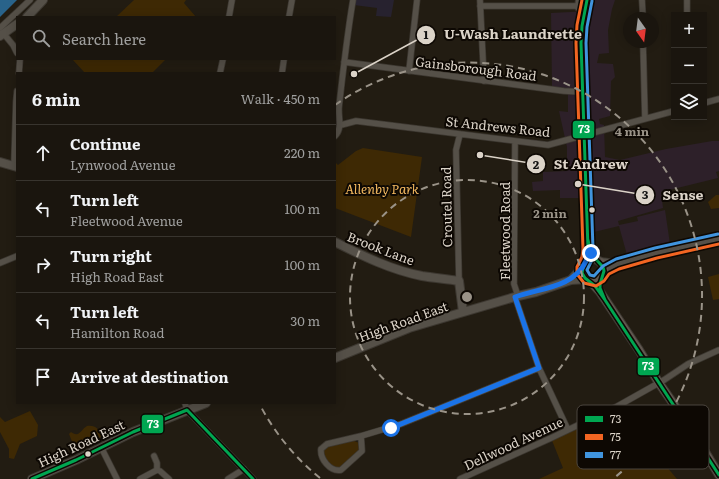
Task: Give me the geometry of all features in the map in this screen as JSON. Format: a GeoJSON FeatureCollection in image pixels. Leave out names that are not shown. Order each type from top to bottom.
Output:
{"type":"FeatureCollection","features":[{"type":"Feature","properties":{"kind":"main road"},"geometry":{"type":"LineString","coordinates":[[587,0],[581,5],[582,92],[588,249],[583,275],[600,292],[674,405]]}},
{"type":"Feature","properties":{"kind":"main road"},"geometry":{"type":"LineString","coordinates":[[588,249],[603,267],[599,283],[600,292]]}},
{"type":"Feature","properties":{"kind":"main road"},"geometry":{"type":"LineString","coordinates":[[584,265],[592,260],[598,261]]}},
{"type":"Feature","properties":{"kind":"main road"},"geometry":{"type":"LineString","coordinates":[[588,280],[596,281],[602,275]]}},
{"type":"Feature","properties":{"kind":"main road"},"geometry":{"type":"LineString","coordinates":[[709,458],[719,474]]}},
{"type":"Feature","properties":{"kind":"street"},"geometry":{"type":"LineString","coordinates":[[1,33],[30,0]]}},
{"type":"Feature","properties":{"kind":"street"},"geometry":{"type":"LineString","coordinates":[[27,16],[43,0]]}},
{"type":"Feature","properties":{"kind":"street"},"geometry":{"type":"LineString","coordinates":[[229,16],[232,0]]}},
{"type":"Feature","properties":{"kind":"street"},"geometry":{"type":"LineString","coordinates":[[289,16],[292,0]]}},
{"type":"Feature","properties":{"kind":"street"},"geometry":{"type":"LineString","coordinates":[[336,135],[338,134],[341,124],[338,116],[353,0]]}},
{"type":"Feature","properties":{"kind":"street"},"geometry":{"type":"LineString","coordinates":[[408,71],[417,0]]}},
{"type":"Feature","properties":{"kind":"street"},"geometry":{"type":"LineString","coordinates":[[642,0],[643,12]]}},
{"type":"Feature","properties":{"kind":"street"},"geometry":{"type":"LineString","coordinates":[[687,0],[687,12]]}},
{"type":"Feature","properties":{"kind":"street"},"geometry":{"type":"LineString","coordinates":[[484,81],[480,3],[581,5]]}},
{"type":"Feature","properties":{"kind":"street"},"geometry":{"type":"LineString","coordinates":[[1,33],[16,25]]}},
{"type":"Feature","properties":{"kind":"street"},"geometry":{"type":"LineString","coordinates":[[1,33],[13,45],[16,51]]}},
{"type":"Feature","properties":{"kind":"street"},"geometry":{"type":"LineString","coordinates":[[643,48],[645,119]]}},
{"type":"Feature","properties":{"kind":"street"},"geometry":{"type":"LineString","coordinates":[[20,60],[20,72]]}},
{"type":"Feature","properties":{"kind":"street"},"geometry":{"type":"LineString","coordinates":[[220,72],[223,60]]}},
{"type":"Feature","properties":{"kind":"street"},"geometry":{"type":"LineString","coordinates":[[282,72],[284,60]]}},
{"type":"Feature","properties":{"kind":"street","name":"Gainsborough Road"},"geometry":{"type":"LineString","coordinates":[[344,62],[484,81],[582,92]]}},
{"type":"Feature","properties":{"kind":"street"},"geometry":{"type":"LineString","coordinates":[[707,102],[719,99]]}},
{"type":"Feature","properties":{"kind":"street","name":"St Andrews Road"},"geometry":{"type":"LineString","coordinates":[[341,124],[356,122],[548,145],[671,112]]}},
{"type":"Feature","properties":{"kind":"street"},"geometry":{"type":"LineString","coordinates":[[0,162],[16,166],[16,117]]}},
{"type":"Feature","properties":{"kind":"street","name":"Croutel Road"},"geometry":{"type":"LineString","coordinates":[[459,281],[456,150],[460,134]]}},
{"type":"Feature","properties":{"kind":"street","name":"Fleetwood Road"},"geometry":{"type":"LineString","coordinates":[[515,142],[514,284],[516,296],[539,368],[568,430]]}},
{"type":"Feature","properties":{"kind":"street"},"geometry":{"type":"LineString","coordinates":[[602,275],[617,264],[656,253],[719,239]]}},
{"type":"Feature","properties":{"kind":"street","name":"Brook Lane"},"geometry":{"type":"LineString","coordinates":[[336,243],[358,254],[401,270],[422,276],[459,281]]}},
{"type":"Feature","properties":{"kind":"street"},"geometry":{"type":"LineString","coordinates":[[0,263],[16,256]]}},
{"type":"Feature","properties":{"kind":"street"},"geometry":{"type":"LineString","coordinates":[[598,261],[617,264]]}},
{"type":"Feature","properties":{"kind":"street","name":"High Road East"},"geometry":{"type":"LineString","coordinates":[[571,280],[584,265]]}},
{"type":"Feature","properties":{"kind":"street","name":"High Road East"},"geometry":{"type":"LineString","coordinates":[[336,358],[409,328],[516,296],[536,292],[571,280],[588,280]]}},
{"type":"Feature","properties":{"kind":"street"},"geometry":{"type":"LineString","coordinates":[[459,281],[463,312]]}},
{"type":"Feature","properties":{"kind":"street","name":"Dellwood Avenue"},"geometry":{"type":"LineString","coordinates":[[620,405],[659,383],[688,364],[719,350]]}},
{"type":"Feature","properties":{"kind":"street"},"geometry":{"type":"LineString","coordinates":[[361,436],[362,451],[343,469],[334,470],[322,458],[321,449],[325,444],[361,436],[400,424],[539,368]]}},
{"type":"Feature","properties":{"kind":"street","name":"High Road East"},"geometry":{"type":"LineString","coordinates":[[32,479],[76,460],[186,407],[201,404]]}},
{"type":"Feature","properties":{"kind":"street"},"geometry":{"type":"LineString","coordinates":[[186,407],[254,479]]}},
{"type":"Feature","properties":{"kind":"street","name":"Dellwood Avenue"},"geometry":{"type":"LineString","coordinates":[[460,479],[577,426]]}},
{"type":"Feature","properties":{"kind":"street"},"geometry":{"type":"LineString","coordinates":[[101,447],[117,479]]}},
{"type":"Feature","properties":{"kind":"street"},"geometry":{"type":"LineString","coordinates":[[154,456],[157,463],[157,470]]}},
{"type":"Feature","properties":{"kind":"street"},"geometry":{"type":"LineString","coordinates":[[228,479],[244,469]]}},
{"type":"Feature","properties":{"kind":"street"},"geometry":{"type":"LineString","coordinates":[[157,470],[169,479]]}},
{"type":"Feature","properties":{"kind":"street"},"geometry":{"type":"LineString","coordinates":[[140,479],[157,470]]}},
{"type":"Feature","properties":{"kind":"shaded area"},"geometry":{"type":"Polygon","coordinates":[[[355,0],[394,0],[391,17],[376,16],[377,8],[354,5],[355,0]]]}},
{"type":"Feature","properties":{"kind":"shaded area"},"geometry":{"type":"Polygon","coordinates":[[[594,0],[615,0],[608,30],[609,53],[599,54],[597,63],[613,64],[615,77],[611,81],[610,116],[599,119],[600,124],[604,125],[605,157],[620,160],[666,149],[719,141],[719,171],[716,172],[718,178],[661,192],[663,208],[618,221],[619,225],[638,221],[637,217],[665,210],[670,244],[667,243],[627,255],[619,226],[594,232],[592,225],[595,214],[593,198],[560,198],[560,190],[533,191],[532,182],[543,181],[543,172],[567,171],[567,147],[559,111],[568,112],[568,89],[552,87],[551,13],[590,11],[594,0]]]}},
{"type":"Feature","properties":{"kind":"green space"},"geometry":{"type":"Polygon","coordinates":[[[134,0],[186,0],[184,3],[195,16],[117,16],[134,0]]]}},
{"type":"Feature","properties":{"kind":"green space"},"geometry":{"type":"Polygon","coordinates":[[[73,60],[165,60],[153,72],[84,72],[73,60]]]}},
{"type":"Feature","properties":{"kind":"green space","name":"Allenby Park"},"geometry":{"type":"Polygon","coordinates":[[[363,148],[422,157],[411,237],[336,208],[336,163],[338,165],[356,151],[363,148]]]}},
{"type":"Feature","properties":{"kind":"green space"},"geometry":{"type":"Polygon","coordinates":[[[716,195],[719,195],[719,208],[711,209],[708,202],[716,195]]]}},
{"type":"Feature","properties":{"kind":"green space"},"geometry":{"type":"Polygon","coordinates":[[[719,274],[719,299],[713,300],[708,277],[719,274]]]}},
{"type":"Feature","properties":{"kind":"green space"},"geometry":{"type":"Polygon","coordinates":[[[30,411],[38,425],[37,436],[20,444],[14,459],[9,458],[9,449],[0,432],[0,417],[5,422],[30,411]]]}},
{"type":"Feature","properties":{"kind":"green space"},"geometry":{"type":"Polygon","coordinates":[[[87,426],[93,426],[100,431],[103,436],[75,449],[69,434],[71,432],[78,434],[87,426]]]}},
{"type":"Feature","properties":{"kind":"green space"},"geometry":{"type":"Polygon","coordinates":[[[577,426],[577,469],[669,469],[677,479],[539,479],[563,468],[551,438],[577,426]]]}},
{"type":"Feature","properties":{"kind":"green space"},"geometry":{"type":"Polygon","coordinates":[[[352,440],[359,443],[361,448],[341,468],[333,467],[323,456],[323,448],[352,440]]]}},
{"type":"Feature","properties":{"kind":"water"},"geometry":{"type":"Polygon","coordinates":[[[0,0],[17,0],[0,17],[0,0]]]}},
{"type":"Feature","properties":{"kind":"transit line","name":"75"},"geometry":{"type":"LineString","coordinates":[[582,0],[577,25],[576,43],[583,249],[582,257],[577,267],[577,274],[584,283],[596,286],[604,281],[609,274],[619,269],[657,258],[719,244]]}},
{"type":"Feature","properties":{"kind":"transit line","name":"73"},"geometry":{"type":"LineString","coordinates":[[587,0],[582,26],[581,43],[588,249],[587,258],[582,273],[585,278],[595,286],[605,300],[673,405]]}},
{"type":"Feature","properties":{"kind":"transit line","name":"77"},"geometry":{"type":"LineString","coordinates":[[592,1],[587,27],[586,43],[593,249],[592,260],[587,270],[590,275],[594,276],[603,266],[616,259],[655,248],[718,234]]}},
{"type":"Feature","properties":{"kind":"transit line","name":"73"},"geometry":{"type":"LineString","coordinates":[[588,240],[591,254],[603,267],[604,271],[600,288],[605,300]]}},
{"type":"Feature","properties":{"kind":"transit line","name":"73"},"geometry":{"type":"LineString","coordinates":[[32,479],[76,460],[133,432],[187,410],[253,479]]}},
{"type":"Feature","properties":{"kind":"transit line","name":"73"},"geometry":{"type":"LineString","coordinates":[[709,460],[719,475]]}},
{"type":"Feature","properties":{"kind":"place","name":"U-Wash Laundrette"},"geometry":{"type":"Point","coordinates":[354,74]}},
{"type":"Feature","properties":{"kind":"place","name":"St Andrew"},"geometry":{"type":"Point","coordinates":[480,155]}},
{"type":"Feature","properties":{"kind":"place","name":"Sense"},"geometry":{"type":"Point","coordinates":[578,184]}},
{"type":"Feature","properties":{"kind":"route"},"geometry":{"type":"LineString","coordinates":[[391,428],[539,368],[515,297],[536,292],[571,280],[579,273],[586,262],[588,249],[591,253]]}}]}
